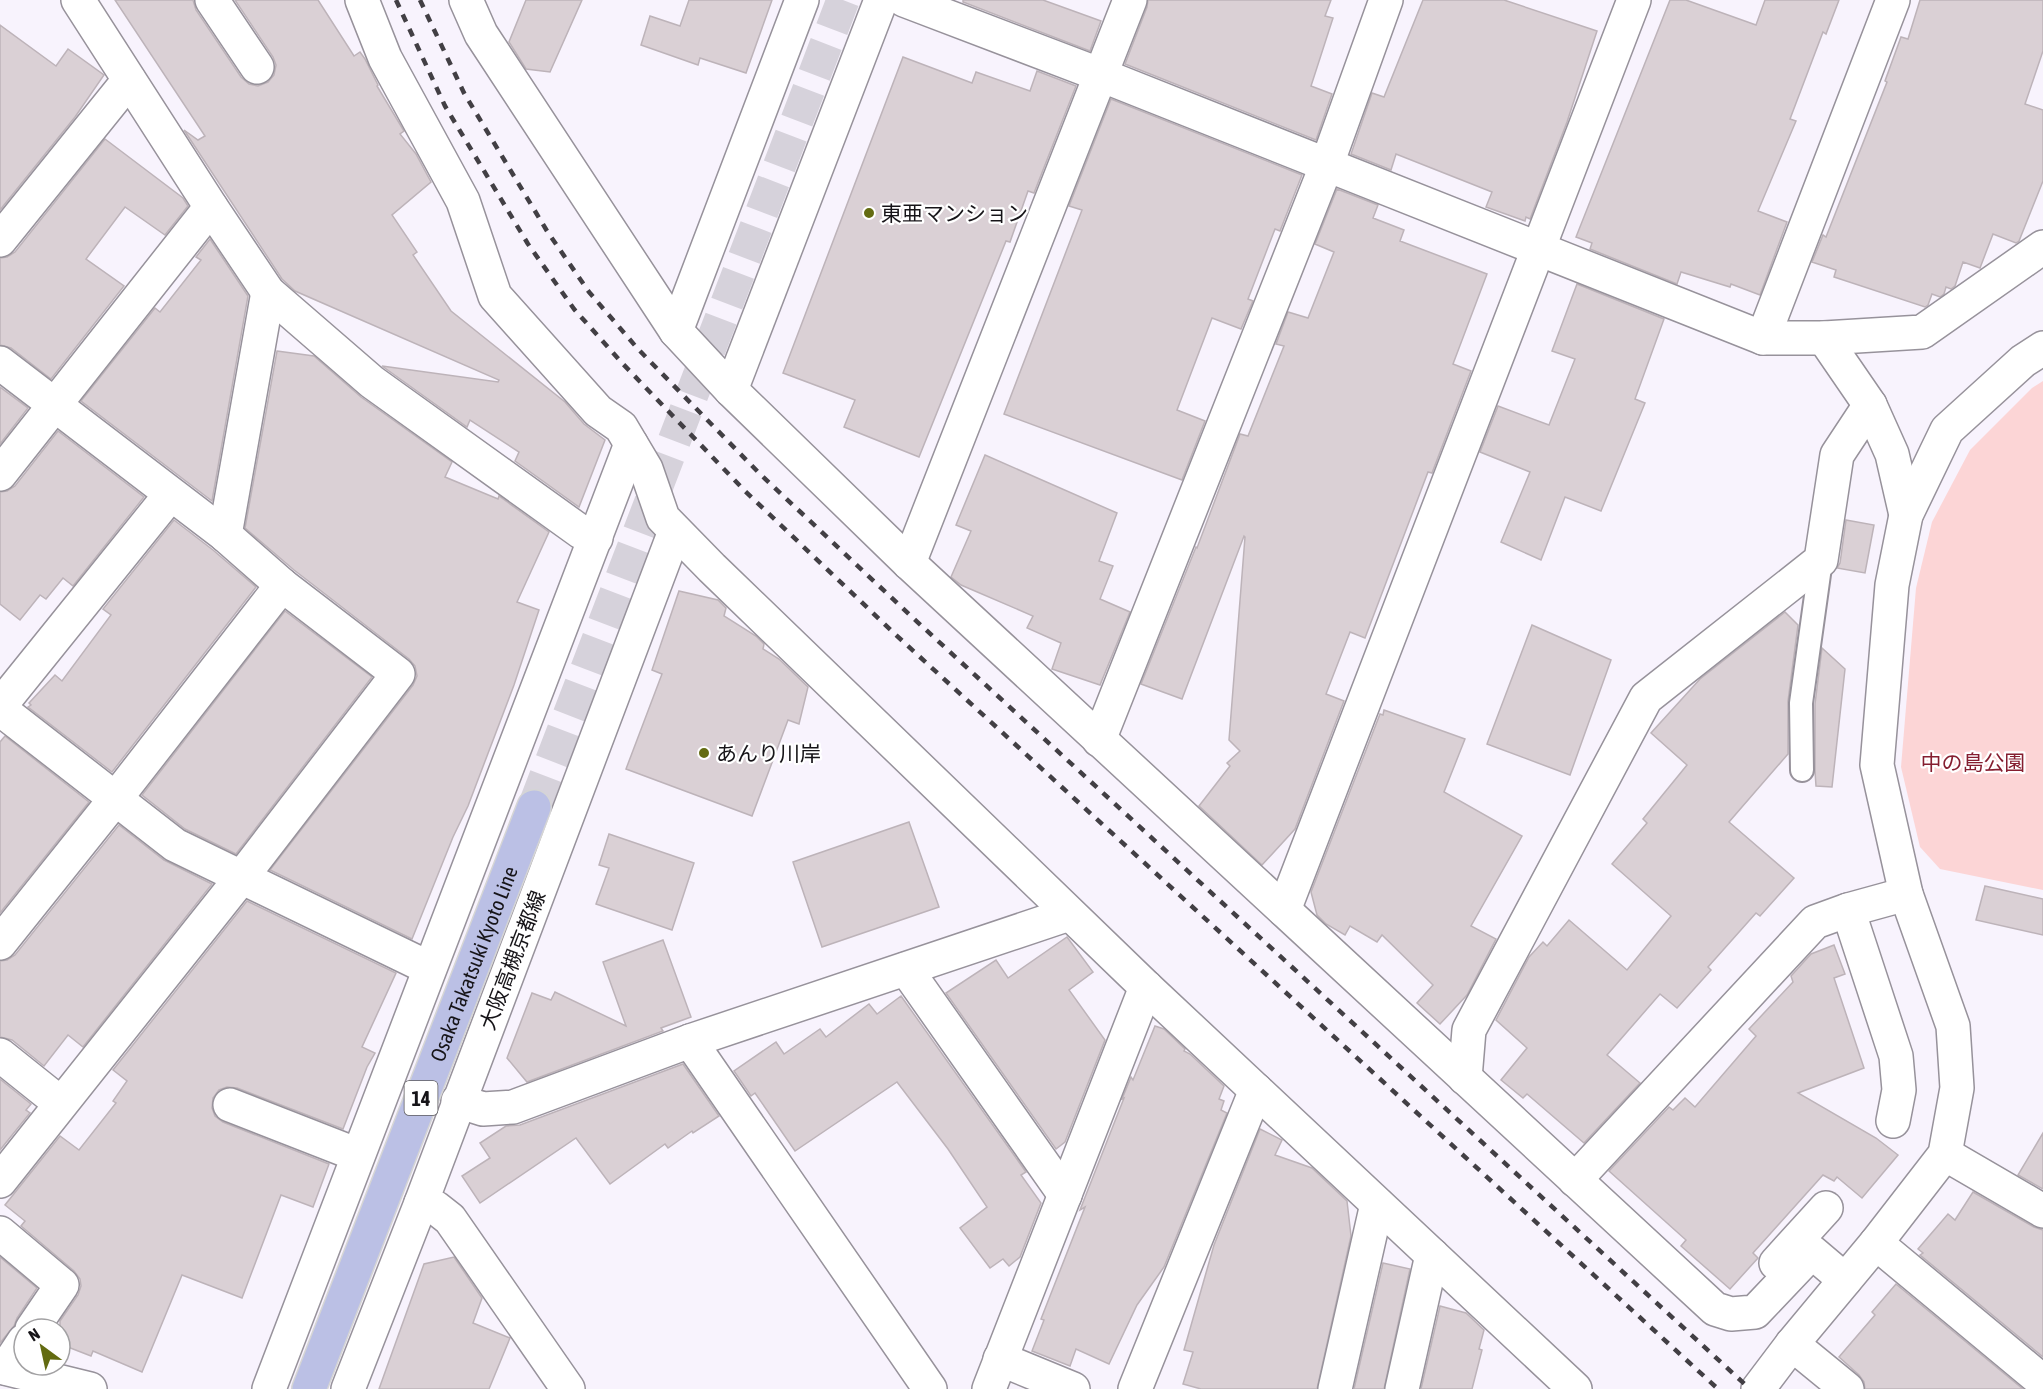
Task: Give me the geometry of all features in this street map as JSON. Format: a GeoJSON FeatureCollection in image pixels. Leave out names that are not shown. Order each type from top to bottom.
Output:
{"type":"FeatureCollection","features":[{"type":"Feature","properties":{"kind":"main road","name":"Osaka Takatsuki Kyoto Line"},"geometry":{"type":"LineString","coordinates":[[309,1389],[534,807]]}},
{"type":"Feature","properties":{"kind":"street"},"geometry":{"type":"LineString","coordinates":[[78,0],[268,292],[372,382],[581,532],[596,538],[631,444]]}},
{"type":"Feature","properties":{"kind":"street"},"geometry":{"type":"LineString","coordinates":[[212,0],[257,67]]}},
{"type":"Feature","properties":{"kind":"street"},"geometry":{"type":"LineString","coordinates":[[362,0],[386,58],[463,201],[495,296],[598,411],[621,427],[646,469],[663,518],[1146,987],[1575,1389]]}},
{"type":"Feature","properties":{"kind":"street"},"geometry":{"type":"LineString","coordinates":[[465,0],[481,34],[676,331],[731,390],[909,563],[1714,1308],[1731,1314],[1755,1312],[1812,1252],[1845,1280]]}},
{"type":"Feature","properties":{"kind":"street"},"geometry":{"type":"LineString","coordinates":[[676,331],[802,0]]}},
{"type":"Feature","properties":{"kind":"street"},"geometry":{"type":"LineString","coordinates":[[731,390],[881,0]]}},
{"type":"Feature","properties":{"kind":"street"},"geometry":{"type":"LineString","coordinates":[[904,0],[1101,75],[1763,338],[1824,338],[1922,332],[2043,247]]}},
{"type":"Feature","properties":{"kind":"street"},"geometry":{"type":"LineString","coordinates":[[909,563],[1130,0]]}},
{"type":"Feature","properties":{"kind":"street"},"geometry":{"type":"LineString","coordinates":[[1100,740],[1327,164],[1386,0]]}},
{"type":"Feature","properties":{"kind":"street"},"geometry":{"type":"LineString","coordinates":[[1284,910],[1634,0]]}},
{"type":"Feature","properties":{"kind":"street"},"geometry":{"type":"LineString","coordinates":[[1763,338],[1893,0]]}},
{"type":"Feature","properties":{"kind":"street"},"geometry":{"type":"LineString","coordinates":[[0,240],[129,80]]}},
{"type":"Feature","properties":{"kind":"street"},"geometry":{"type":"LineString","coordinates":[[0,474],[211,207]]}},
{"type":"Feature","properties":{"kind":"street"},"geometry":{"type":"LineString","coordinates":[[225,536],[268,292]]}},
{"type":"Feature","properties":{"kind":"street"},"geometry":{"type":"LineString","coordinates":[[1824,338],[1870,405],[1892,454],[1906,515]]}},
{"type":"Feature","properties":{"kind":"street"},"geometry":{"type":"LineString","coordinates":[[1758,1389],[1945,1154],[1957,1088],[1953,1026],[1906,894],[1877,765],[1892,585],[1906,515],[1947,430],[2024,361],[2043,348]]}},
{"type":"Feature","properties":{"kind":"street"},"geometry":{"type":"LineString","coordinates":[[0,363],[225,536],[282,585],[398,674],[241,878],[0,1181]]}},
{"type":"Feature","properties":{"kind":"street"},"geometry":{"type":"LineString","coordinates":[[1465,1078],[1468,1030],[1646,698],[1821,560],[1837,455],[1870,405]]}},
{"type":"Feature","properties":{"kind":"street"},"geometry":{"type":"LineString","coordinates":[[170,495],[0,708],[175,845],[429,968]]}},
{"type":"Feature","properties":{"kind":"street","name":"大阪高槻京都線"},"geometry":{"type":"LineString","coordinates":[[348,1389],[421,1203],[675,531]]}},
{"type":"Feature","properties":{"kind":"street","name":"14"},"geometry":{"type":"LineString","coordinates":[[268,1389],[596,538]]}},
{"type":"Feature","properties":{"kind":"street"},"geometry":{"type":"LineString","coordinates":[[0,943],[282,585]]}},
{"type":"Feature","properties":{"kind":"street"},"geometry":{"type":"LineString","coordinates":[[1575,1180],[1815,922],[1906,894]]}},
{"type":"Feature","properties":{"kind":"street"},"geometry":{"type":"LineString","coordinates":[[1848,910],[1896,1056],[1899,1090],[1893,1121]]}},
{"type":"Feature","properties":{"kind":"street"},"geometry":{"type":"LineString","coordinates":[[458,1101],[483,1109],[513,1107],[690,1041],[1070,914]]}},
{"type":"Feature","properties":{"kind":"street"},"geometry":{"type":"LineString","coordinates":[[906,969],[1065,1195]]}},
{"type":"Feature","properties":{"kind":"street"},"geometry":{"type":"LineString","coordinates":[[1073,1389],[994,1374],[1146,987]]}},
{"type":"Feature","properties":{"kind":"street"},"geometry":{"type":"LineString","coordinates":[[690,1041],[930,1389]]}},
{"type":"Feature","properties":{"kind":"street"},"geometry":{"type":"LineString","coordinates":[[0,1055],[60,1103]]}},
{"type":"Feature","properties":{"kind":"street"},"geometry":{"type":"LineString","coordinates":[[1135,1389],[1256,1090]]}},
{"type":"Feature","properties":{"kind":"street"},"geometry":{"type":"LineString","coordinates":[[230,1105],[358,1155]]}},
{"type":"Feature","properties":{"kind":"street"},"geometry":{"type":"LineString","coordinates":[[1945,1154],[2043,1211]]}},
{"type":"Feature","properties":{"kind":"street"},"geometry":{"type":"LineString","coordinates":[[421,1203],[436,1208],[450,1219],[568,1389]]}},
{"type":"Feature","properties":{"kind":"street"},"geometry":{"type":"LineString","coordinates":[[1335,1389],[1377,1203]]}},
{"type":"Feature","properties":{"kind":"street"},"geometry":{"type":"LineString","coordinates":[[1731,1314],[1826,1208]]}},
{"type":"Feature","properties":{"kind":"street"},"geometry":{"type":"LineString","coordinates":[[0,1233],[62,1285],[40,1317]]}},
{"type":"Feature","properties":{"kind":"street"},"geometry":{"type":"LineString","coordinates":[[1876,1243],[2035,1375]]}},
{"type":"Feature","properties":{"kind":"street"},"geometry":{"type":"LineString","coordinates":[[1402,1389],[1432,1255]]}},
{"type":"Feature","properties":{"kind":"street"},"geometry":{"type":"LineString","coordinates":[[1792,1344],[1847,1389]]}},
{"type":"Feature","properties":{"kind":"street"},"geometry":{"type":"LineString","coordinates":[[3,1368],[90,1389]]}},
{"type":"Feature","properties":{"kind":"lane"},"geometry":{"type":"LineString","coordinates":[[1802,770],[1801,703],[1821,560]]}},
{"type":"Feature","properties":{"kind":"green space","name":"中の島公園"},"geometry":{"type":"Polygon","coordinates":[[[2043,381],[2043,890],[1940,869],[1920,847],[1901,767],[1916,588],[1932,522],[1970,450],[2032,388],[2043,381]]]}},
{"type":"Feature","properties":{"kind":"building"},"geometry":{"type":"Polygon","coordinates":[[[115,0],[193,0],[196,10],[241,77],[249,84],[258,86],[268,82],[274,75],[276,65],[235,0],[318,0],[354,56],[360,52],[365,59],[377,86],[404,131],[400,134],[416,154],[431,182],[392,215],[417,252],[413,255],[451,311],[565,402],[584,424],[605,440],[579,507],[515,461],[519,452],[470,420],[467,427],[382,366],[498,382],[499,380],[295,291],[282,279],[184,130],[198,140],[205,136],[115,0]]]}},
{"type":"Feature","properties":{"kind":"building"},"geometry":{"type":"Polygon","coordinates":[[[526,0],[582,0],[550,72],[526,69],[509,42],[526,0]]]}},
{"type":"Feature","properties":{"kind":"building"},"geometry":{"type":"Polygon","coordinates":[[[689,0],[772,0],[746,73],[700,58],[698,65],[641,45],[650,16],[680,26],[689,0]]]}},
{"type":"Feature","properties":{"kind":"building"},"geometry":{"type":"Polygon","coordinates":[[[963,0],[1043,0],[1101,21],[1090,51],[963,2],[963,0]]]}},
{"type":"Feature","properties":{"kind":"building"},"geometry":{"type":"Polygon","coordinates":[[[1148,0],[1331,0],[1325,16],[1333,18],[1311,86],[1332,94],[1316,140],[1125,64],[1148,0]]]}},
{"type":"Feature","properties":{"kind":"building"},"geometry":{"type":"Polygon","coordinates":[[[1423,0],[1504,0],[1597,31],[1567,122],[1530,219],[1526,217],[1525,221],[1486,207],[1492,192],[1396,154],[1391,170],[1351,154],[1372,93],[1384,97],[1423,0]]]}},
{"type":"Feature","properties":{"kind":"building"},"geometry":{"type":"Polygon","coordinates":[[[1670,0],[1686,0],[1756,25],[1765,0],[1839,0],[1826,34],[1823,32],[1790,119],[1796,121],[1758,211],[1787,222],[1760,295],[1731,284],[1730,287],[1681,272],[1677,284],[1590,249],[1592,243],[1576,237],[1670,0]]]}},
{"type":"Feature","properties":{"kind":"building"},"geometry":{"type":"Polygon","coordinates":[[[1920,0],[2043,0],[2043,51],[2025,104],[2043,110],[2043,181],[2019,241],[2016,243],[1993,234],[1980,268],[1963,262],[1955,286],[1951,289],[1946,287],[1944,294],[1940,297],[1932,294],[1925,307],[1834,277],[1836,270],[1812,262],[1823,235],[1826,237],[1887,82],[1885,81],[1901,37],[1908,39],[1920,0]]]}},
{"type":"Feature","properties":{"kind":"building"},"geometry":{"type":"Polygon","coordinates":[[[0,25],[56,66],[68,49],[104,75],[75,117],[0,210],[0,25]]]}},
{"type":"Feature","properties":{"kind":"building"},"geometry":{"type":"Polygon","coordinates":[[[903,57],[972,83],[976,72],[1030,91],[1037,71],[1076,86],[1034,193],[1028,191],[1010,242],[1006,241],[919,457],[844,427],[855,400],[783,373],[903,57]]]}},
{"type":"Feature","properties":{"kind":"building"},"geometry":{"type":"Polygon","coordinates":[[[1111,99],[1302,175],[1280,231],[1275,229],[1248,299],[1253,301],[1241,329],[1212,318],[1177,410],[1205,421],[1182,480],[1004,414],[1082,210],[1069,206],[1111,99]]]}},
{"type":"Feature","properties":{"kind":"building"},"geometry":{"type":"Polygon","coordinates":[[[105,139],[183,198],[188,206],[165,235],[125,207],[86,259],[124,286],[51,379],[11,348],[0,345],[0,258],[15,252],[105,139]]]}},
{"type":"Feature","properties":{"kind":"building"},"geometry":{"type":"Polygon","coordinates":[[[1337,189],[1378,205],[1373,218],[1404,230],[1400,241],[1487,274],[1453,364],[1471,371],[1432,473],[1428,472],[1365,638],[1350,632],[1326,694],[1344,701],[1295,829],[1262,865],[1199,806],[1230,766],[1227,763],[1240,751],[1229,740],[1244,536],[1182,699],[1141,684],[1197,548],[1240,434],[1248,436],[1284,346],[1276,344],[1288,312],[1308,318],[1334,252],[1315,244],[1337,189]]]}},
{"type":"Feature","properties":{"kind":"building"},"geometry":{"type":"Polygon","coordinates":[[[210,239],[248,296],[212,501],[81,401],[155,308],[160,312],[201,260],[196,257],[210,239]]]}},
{"type":"Feature","properties":{"kind":"building"},"geometry":{"type":"Polygon","coordinates":[[[1577,284],[1664,319],[1635,399],[1645,403],[1601,511],[1565,497],[1541,560],[1501,542],[1530,472],[1480,452],[1498,406],[1549,425],[1575,359],[1552,351],[1577,284]]]}},
{"type":"Feature","properties":{"kind":"building"},"geometry":{"type":"Polygon","coordinates":[[[277,351],[314,356],[361,397],[452,462],[445,477],[498,499],[499,496],[549,532],[517,602],[539,610],[514,685],[468,806],[412,939],[270,870],[413,685],[417,676],[415,666],[409,659],[294,570],[245,528],[277,351]]]}},
{"type":"Feature","properties":{"kind":"building"},"geometry":{"type":"Polygon","coordinates":[[[0,387],[28,408],[0,444],[0,387]]]}},
{"type":"Feature","properties":{"kind":"building"},"geometry":{"type":"Polygon","coordinates":[[[58,431],[144,497],[73,586],[63,578],[46,599],[40,595],[20,620],[0,604],[0,492],[15,486],[58,431]]]}},
{"type":"Feature","properties":{"kind":"building"},"geometry":{"type":"Polygon","coordinates":[[[985,455],[1117,513],[1099,561],[1113,566],[1100,599],[1130,612],[1100,685],[1052,669],[1061,643],[1027,628],[1033,616],[961,585],[951,577],[971,531],[956,525],[985,455]]]}},
{"type":"Feature","properties":{"kind":"building"},"geometry":{"type":"Polygon","coordinates":[[[174,520],[256,587],[112,772],[28,707],[31,705],[29,703],[55,675],[62,681],[111,615],[103,609],[174,520]]]}},
{"type":"Feature","properties":{"kind":"building"},"geometry":{"type":"Polygon","coordinates":[[[1846,520],[1874,525],[1865,573],[1837,568],[1840,563],[1846,520]]]}},
{"type":"Feature","properties":{"kind":"building"},"geometry":{"type":"Polygon","coordinates":[[[679,591],[718,600],[726,608],[724,616],[756,636],[764,644],[763,649],[779,659],[808,687],[799,724],[788,720],[752,816],[626,769],[662,674],[652,670],[679,591]]]}},
{"type":"Feature","properties":{"kind":"building"},"geometry":{"type":"Polygon","coordinates":[[[285,611],[372,677],[236,854],[185,829],[142,795],[285,611]]]}},
{"type":"Feature","properties":{"kind":"building"},"geometry":{"type":"Polygon","coordinates":[[[1785,612],[1798,625],[1788,701],[1788,754],[1729,822],[1794,878],[1760,916],[1756,913],[1708,967],[1711,970],[1677,1008],[1660,994],[1607,1055],[1640,1083],[1584,1143],[1527,1094],[1523,1098],[1501,1080],[1527,1048],[1496,1020],[1529,957],[1543,942],[1547,946],[1569,920],[1627,970],[1671,916],[1612,864],[1647,823],[1643,819],[1687,765],[1651,733],[1700,679],[1785,612]]]}},
{"type":"Feature","properties":{"kind":"building"},"geometry":{"type":"Polygon","coordinates":[[[1532,625],[1611,660],[1570,775],[1487,744],[1532,625]]]}},
{"type":"Feature","properties":{"kind":"building"},"geometry":{"type":"Polygon","coordinates":[[[1822,648],[1845,669],[1832,787],[1816,786],[1815,704],[1822,648]]]}},
{"type":"Feature","properties":{"kind":"building"},"geometry":{"type":"Polygon","coordinates":[[[1384,710],[1465,739],[1444,792],[1522,836],[1471,926],[1496,939],[1467,995],[1440,1024],[1417,1003],[1433,985],[1382,935],[1377,942],[1350,926],[1345,935],[1326,924],[1317,915],[1311,892],[1380,714],[1383,715],[1384,710]]]}},
{"type":"Feature","properties":{"kind":"building"},"geometry":{"type":"Polygon","coordinates":[[[5,736],[89,802],[0,913],[0,742],[5,736]]]}},
{"type":"Feature","properties":{"kind":"building"},"geometry":{"type":"Polygon","coordinates":[[[909,822],[939,907],[822,947],[793,862],[909,822]]]}},
{"type":"Feature","properties":{"kind":"building"},"geometry":{"type":"Polygon","coordinates":[[[119,825],[164,860],[212,884],[83,1047],[68,1035],[44,1066],[12,1040],[0,1037],[0,961],[15,955],[119,825]]]}},
{"type":"Feature","properties":{"kind":"building"},"geometry":{"type":"Polygon","coordinates":[[[609,834],[694,863],[672,930],[596,904],[609,868],[599,865],[609,834]]]}},
{"type":"Feature","properties":{"kind":"building"},"geometry":{"type":"Polygon","coordinates":[[[1985,886],[2043,899],[2043,935],[1976,920],[1985,886]]]}},
{"type":"Feature","properties":{"kind":"building"},"geometry":{"type":"Polygon","coordinates":[[[247,901],[396,973],[362,1047],[375,1053],[367,1067],[343,1129],[237,1088],[227,1087],[219,1090],[213,1098],[212,1108],[215,1116],[223,1122],[329,1164],[313,1207],[281,1195],[242,1298],[182,1275],[142,1372],[93,1351],[91,1356],[72,1349],[72,1317],[63,1317],[78,1295],[81,1286],[80,1279],[74,1271],[21,1226],[25,1221],[5,1205],[60,1136],[79,1150],[116,1103],[113,1101],[127,1081],[113,1070],[247,901]]]}},
{"type":"Feature","properties":{"kind":"building"},"geometry":{"type":"Polygon","coordinates":[[[1067,937],[1093,972],[1069,990],[1105,1040],[1065,1142],[1056,1149],[946,993],[996,960],[1008,978],[1067,937]]]}},
{"type":"Feature","properties":{"kind":"building"},"geometry":{"type":"Polygon","coordinates":[[[663,940],[691,1017],[661,1028],[663,1031],[527,1082],[507,1058],[532,993],[551,1000],[555,992],[626,1026],[603,962],[663,940]]]}},
{"type":"Feature","properties":{"kind":"building"},"geometry":{"type":"Polygon","coordinates":[[[1834,945],[1845,974],[1834,978],[1864,1068],[1798,1093],[1876,1138],[1898,1155],[1862,1198],[1837,1177],[1834,1181],[1823,1175],[1753,1253],[1758,1258],[1730,1289],[1681,1246],[1686,1240],[1609,1171],[1669,1107],[1673,1110],[1685,1098],[1695,1107],[1756,1036],[1749,1029],[1793,982],[1791,976],[1811,954],[1834,945]]]}},
{"type":"Feature","properties":{"kind":"building"},"geometry":{"type":"Polygon","coordinates":[[[901,996],[1026,1172],[1021,1175],[1041,1203],[1020,1257],[1009,1266],[1003,1259],[990,1268],[960,1228],[987,1207],[948,1149],[897,1082],[795,1151],[755,1093],[751,1096],[734,1071],[776,1042],[784,1054],[820,1029],[826,1037],[869,1004],[877,1014],[901,996]]]}},
{"type":"Feature","properties":{"kind":"building"},"geometry":{"type":"Polygon","coordinates":[[[1155,1026],[1164,1029],[1185,1049],[1184,1051],[1224,1086],[1219,1099],[1224,1101],[1221,1110],[1227,1113],[1164,1267],[1137,1305],[1109,1364],[1076,1349],[1070,1366],[1032,1351],[1044,1320],[1041,1319],[1085,1207],[1080,1210],[1124,1098],[1122,1099],[1131,1077],[1133,1080],[1155,1026]]]}},
{"type":"Feature","properties":{"kind":"building"},"geometry":{"type":"Polygon","coordinates":[[[683,1064],[719,1116],[668,1148],[665,1144],[610,1184],[576,1138],[480,1203],[462,1176],[490,1158],[480,1143],[506,1126],[520,1125],[683,1064]]]}},
{"type":"Feature","properties":{"kind":"building"},"geometry":{"type":"Polygon","coordinates":[[[0,1079],[31,1104],[26,1110],[30,1113],[0,1150],[0,1079]]]}},
{"type":"Feature","properties":{"kind":"building"},"geometry":{"type":"Polygon","coordinates":[[[1260,1129],[1282,1140],[1275,1155],[1312,1168],[1347,1201],[1351,1236],[1317,1389],[1201,1389],[1183,1384],[1193,1352],[1184,1350],[1214,1245],[1260,1129]]]}},
{"type":"Feature","properties":{"kind":"building"},"geometry":{"type":"Polygon","coordinates":[[[2043,1133],[2043,1189],[2018,1175],[2043,1133]]]}},
{"type":"Feature","properties":{"kind":"building"},"geometry":{"type":"Polygon","coordinates":[[[1973,1192],[2043,1230],[2043,1357],[1920,1255],[1923,1253],[1918,1249],[1948,1214],[1955,1220],[1973,1192]]]}},
{"type":"Feature","properties":{"kind":"building"},"geometry":{"type":"Polygon","coordinates":[[[0,1257],[37,1288],[18,1317],[12,1317],[12,1328],[0,1343],[0,1257]]]}},
{"type":"Feature","properties":{"kind":"building"},"geometry":{"type":"Polygon","coordinates":[[[454,1257],[482,1298],[473,1323],[510,1338],[489,1389],[379,1389],[424,1264],[454,1257]]]}},
{"type":"Feature","properties":{"kind":"building"},"geometry":{"type":"Polygon","coordinates":[[[1383,1263],[1410,1269],[1384,1389],[1354,1389],[1383,1263]]]}},
{"type":"Feature","properties":{"kind":"building"},"geometry":{"type":"Polygon","coordinates":[[[1896,1284],[2023,1389],[1865,1389],[1864,1382],[1859,1375],[1839,1357],[1875,1315],[1872,1312],[1896,1284]]]}},
{"type":"Feature","properties":{"kind":"building"},"geometry":{"type":"Polygon","coordinates":[[[1440,1306],[1466,1313],[1484,1330],[1479,1349],[1482,1350],[1472,1389],[1421,1389],[1440,1306]]]}},
{"type":"Feature","properties":{"kind":"tunnel"},"geometry":{"type":"LineString","coordinates":[[534,807],[843,0]]}},
{"type":"Feature","properties":{"kind":"railway"},"geometry":{"type":"LineString","coordinates":[[396,0],[445,106],[528,244],[574,309],[623,364],[745,491],[896,635],[1718,1389]]}},
{"type":"Feature","properties":{"kind":"railway"},"geometry":{"type":"LineString","coordinates":[[420,0],[464,93],[547,231],[589,292],[638,349],[760,474],[912,617],[1750,1389]]}},
{"type":"Feature","properties":{"kind":"place","name":"東亜マンション"},"geometry":{"type":"Point","coordinates":[869,213]}},
{"type":"Feature","properties":{"kind":"place","name":"あんり川岸"},"geometry":{"type":"Point","coordinates":[704,753]}}]}
